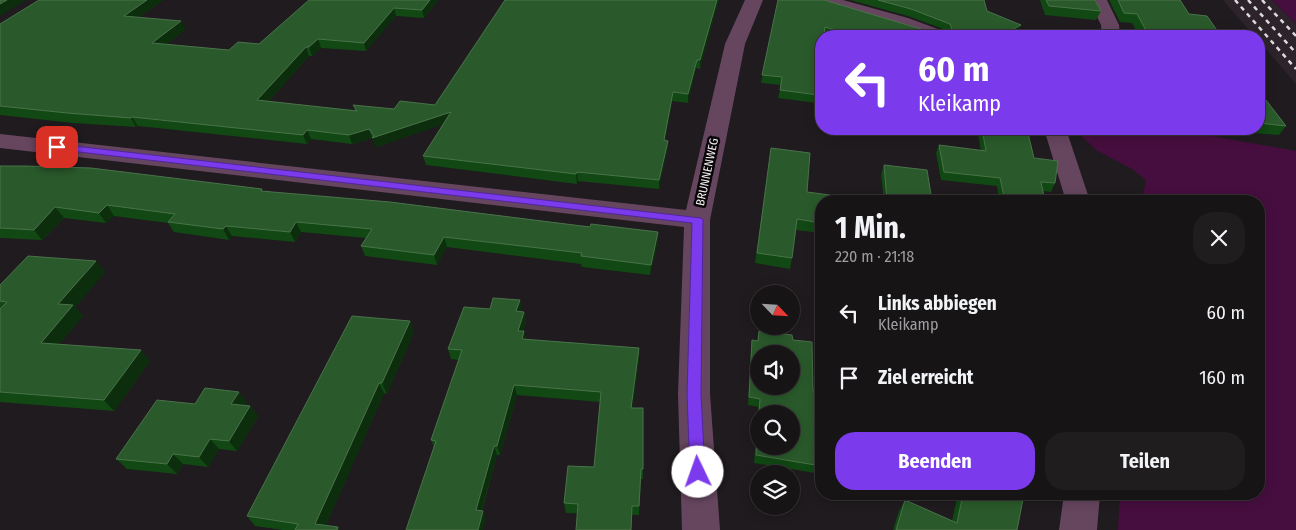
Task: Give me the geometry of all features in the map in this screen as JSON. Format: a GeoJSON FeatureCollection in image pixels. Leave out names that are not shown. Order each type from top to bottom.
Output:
{"type":"FeatureCollection","features":[{"type":"Feature","properties":{"kind":"street","name":"BRUNNENWEG"},"geometry":{"type":"LineString","coordinates":[[700,530],[694,394],[697,220],[735,44],[754,0]]}},
{"type":"Feature","properties":{"kind":"street"},"geometry":{"type":"LineString","coordinates":[[824,0],[923,30]]}},
{"type":"Feature","properties":{"kind":"street"},"geometry":{"type":"LineString","coordinates":[[1098,0],[1110,30]]}},
{"type":"Feature","properties":{"kind":"street"},"geometry":{"type":"LineString","coordinates":[[1058,135],[1076,195]]}},
{"type":"Feature","properties":{"kind":"street"},"geometry":{"type":"LineString","coordinates":[[0,141],[697,220]]}},
{"type":"Feature","properties":{"kind":"street"},"geometry":{"type":"LineString","coordinates":[[1078,530],[1081,500]]}},
{"type":"Feature","properties":{"kind":"shaded area"},"geometry":{"type":"Polygon","coordinates":[[[1223,0],[1272,0],[1296,24],[1296,84],[1265,48],[1265,30],[1249,30],[1223,0]]]}},
{"type":"Feature","properties":{"kind":"shaded area"},"geometry":{"type":"Polygon","coordinates":[[[1272,0],[1296,0],[1296,24],[1272,0]]]}},
{"type":"Feature","properties":{"kind":"shaded area"},"geometry":{"type":"Polygon","coordinates":[[[1080,135],[1207,135],[1296,151],[1296,530],[1118,530],[1120,500],[1265,500],[1265,195],[1143,195],[1146,180],[1132,169],[1096,150],[1080,135]]]}},
{"type":"Feature","properties":{"kind":"building"},"geometry":{"type":"Polygon","coordinates":[[[39,0],[147,0],[124,16],[181,21],[152,43],[229,50],[238,42],[259,44],[309,0],[430,0],[422,10],[394,8],[364,43],[318,39],[309,47],[306,47],[257,100],[357,111],[353,105],[394,109],[400,101],[435,105],[505,0],[717,0],[688,94],[673,92],[664,140],[668,141],[659,180],[577,172],[576,174],[423,156],[451,112],[372,138],[374,136],[369,129],[349,135],[307,130],[303,135],[132,117],[0,106],[0,24],[39,0]]]}},
{"type":"Feature","properties":{"kind":"building"},"geometry":{"type":"Polygon","coordinates":[[[778,0],[824,0],[924,30],[835,30],[825,27],[825,30],[815,30],[815,95],[780,90],[782,77],[762,75],[778,0]]]}},
{"type":"Feature","properties":{"kind":"building"},"geometry":{"type":"Polygon","coordinates":[[[878,0],[984,0],[987,11],[1021,25],[1011,30],[950,30],[952,29],[950,24],[911,9],[878,0]]]}},
{"type":"Feature","properties":{"kind":"building"},"geometry":{"type":"Polygon","coordinates":[[[1046,0],[1095,0],[1101,11],[1049,6],[1046,0]]]}},
{"type":"Feature","properties":{"kind":"building"},"geometry":{"type":"Polygon","coordinates":[[[1118,0],[1180,0],[1189,14],[1207,16],[1217,30],[1146,30],[1137,14],[1124,13],[1118,0]]]}},
{"type":"Feature","properties":{"kind":"building"},"geometry":{"type":"Polygon","coordinates":[[[1265,99],[1286,126],[1265,124],[1265,99]]]}},
{"type":"Feature","properties":{"kind":"building"},"geometry":{"type":"Polygon","coordinates":[[[983,135],[1028,135],[1034,158],[1058,161],[1055,183],[1041,182],[1044,195],[1004,195],[1000,178],[944,172],[939,145],[986,151],[983,135]]]}},
{"type":"Feature","properties":{"kind":"building"},"geometry":{"type":"Polygon","coordinates":[[[771,148],[810,153],[807,192],[830,195],[815,195],[815,222],[797,219],[792,258],[757,253],[771,148]]]}},
{"type":"Feature","properties":{"kind":"building"},"geometry":{"type":"Polygon","coordinates":[[[884,165],[927,170],[931,195],[886,195],[884,165]]]}},
{"type":"Feature","properties":{"kind":"building"},"geometry":{"type":"Polygon","coordinates":[[[0,166],[91,168],[262,189],[261,191],[390,202],[590,227],[591,224],[658,232],[651,265],[581,256],[582,253],[444,237],[434,255],[361,246],[372,229],[296,222],[290,232],[226,226],[223,229],[168,222],[175,214],[107,205],[99,213],[55,207],[34,230],[0,228],[0,166]]]}},
{"type":"Feature","properties":{"kind":"building"},"geometry":{"type":"Polygon","coordinates":[[[28,256],[96,261],[58,304],[73,305],[41,343],[141,350],[104,400],[0,392],[0,309],[7,302],[0,301],[0,285],[28,256]]]}},
{"type":"Feature","properties":{"kind":"building"},"geometry":{"type":"Polygon","coordinates":[[[493,298],[520,300],[516,311],[524,312],[518,331],[524,331],[522,339],[639,348],[631,408],[643,408],[643,469],[641,469],[639,506],[632,506],[631,530],[576,530],[578,504],[564,503],[568,466],[594,467],[601,392],[514,385],[476,510],[483,511],[478,530],[406,530],[436,441],[431,440],[462,350],[448,349],[464,307],[490,309],[493,298]]]}},
{"type":"Feature","properties":{"kind":"building"},"geometry":{"type":"Polygon","coordinates":[[[352,316],[410,321],[382,383],[379,383],[315,524],[338,527],[337,530],[295,530],[298,524],[247,516],[352,316]]]}},
{"type":"Feature","properties":{"kind":"building"},"geometry":{"type":"Polygon","coordinates":[[[759,335],[792,335],[793,340],[812,342],[813,390],[815,390],[815,465],[756,455],[800,455],[800,405],[760,405],[760,399],[749,397],[750,378],[750,395],[800,395],[800,345],[752,345],[752,340],[758,341],[759,335]]]}},
{"type":"Feature","properties":{"kind":"building"},"geometry":{"type":"Polygon","coordinates":[[[205,388],[239,392],[231,404],[250,406],[229,441],[210,439],[199,457],[173,454],[167,464],[116,459],[157,400],[195,404],[205,388]]]}},
{"type":"Feature","properties":{"kind":"building"},"geometry":{"type":"Polygon","coordinates":[[[905,500],[957,523],[962,500],[1023,500],[1017,530],[896,530],[905,500]]]}},
{"type":"Feature","properties":{"kind":"railway"},"geometry":{"type":"LineString","coordinates":[[1235,0],[1262,30]]}},
{"type":"Feature","properties":{"kind":"railway"},"geometry":{"type":"LineString","coordinates":[[1248,0],[1296,53]]}},
{"type":"Feature","properties":{"kind":"railway"},"geometry":{"type":"LineString","coordinates":[[1262,0],[1296,36]]}},
{"type":"Feature","properties":{"kind":"railway"},"geometry":{"type":"LineString","coordinates":[[1265,34],[1296,69]]}},
{"type":"Feature","properties":{"kind":"route"},"geometry":{"type":"LineString","coordinates":[[57,147],[697,220],[694,394],[698,472]]}}]}
